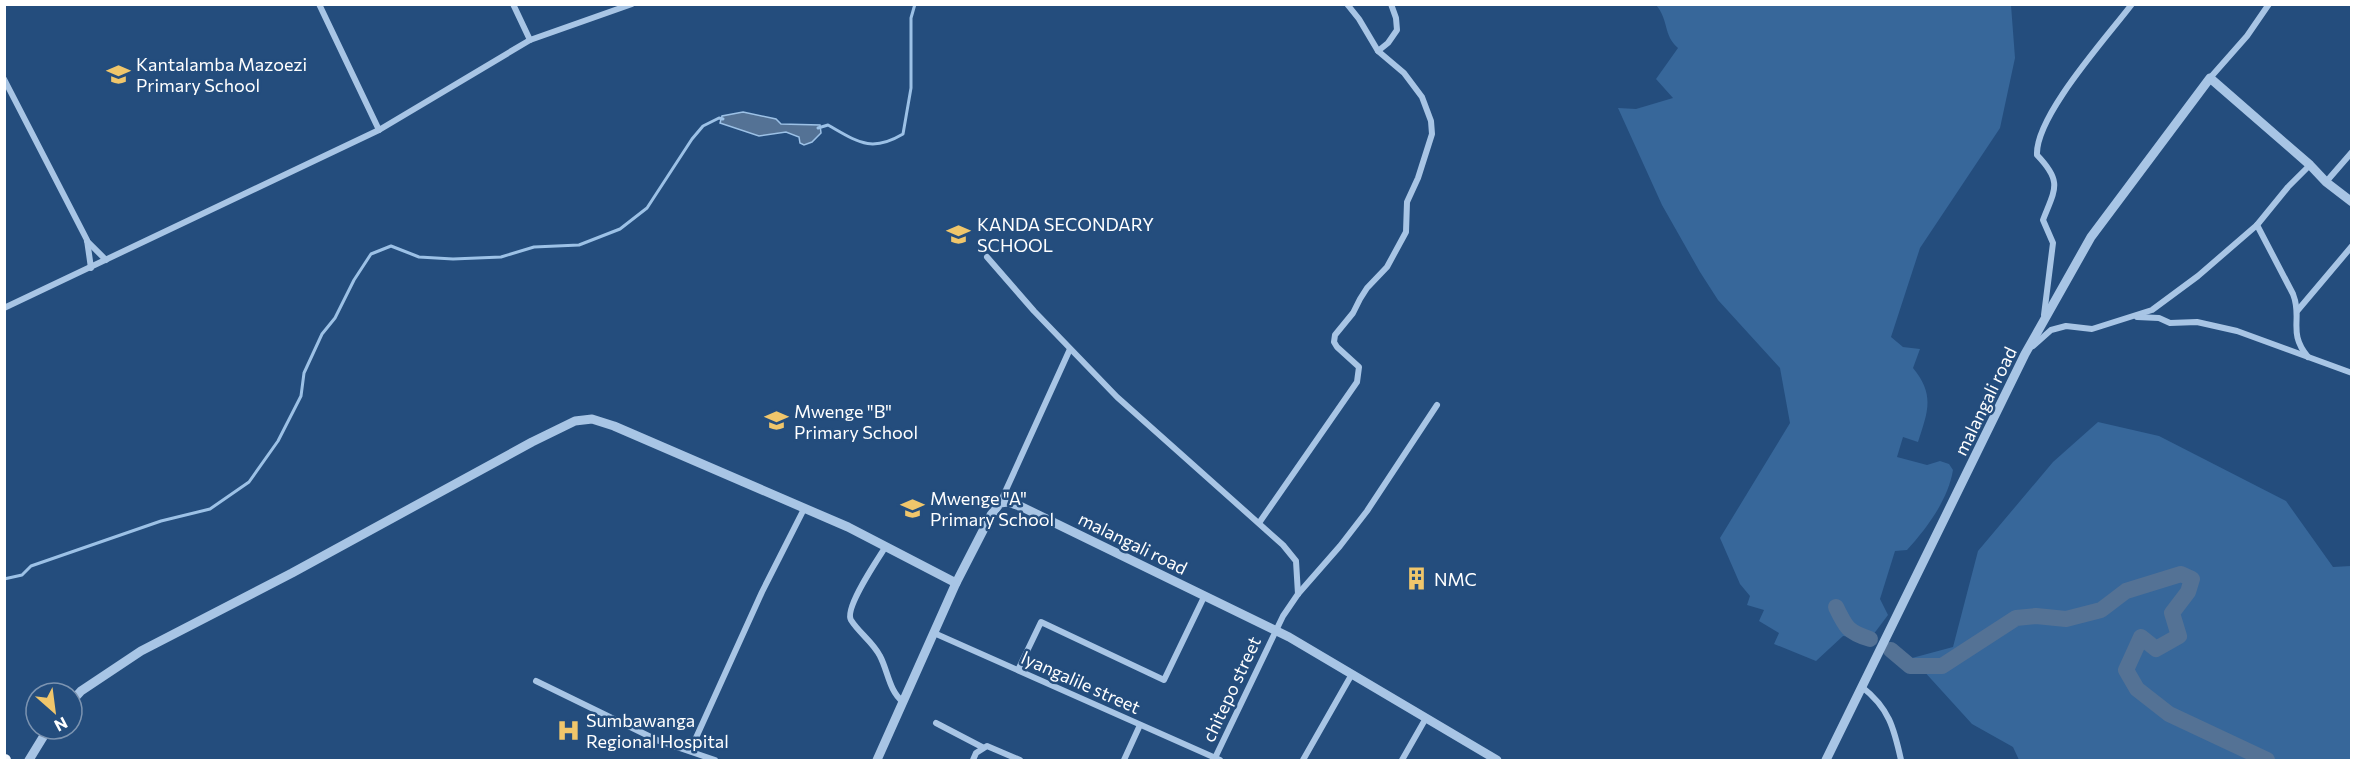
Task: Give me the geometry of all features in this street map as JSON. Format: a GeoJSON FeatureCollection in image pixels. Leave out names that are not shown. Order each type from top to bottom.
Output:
{"type":"FeatureCollection","features":[{"type":"Feature","properties":{"kind":"street"},"geometry":{"type":"LineString","coordinates":[[319,4],[379,130]]}},
{"type":"Feature","properties":{"kind":"street"},"geometry":{"type":"LineString","coordinates":[[513,4],[530,40]]}},
{"type":"Feature","properties":{"kind":"street"},"geometry":{"type":"LineString","coordinates":[[4,308],[91,268],[168,228],[379,130],[530,40],[632,4]]}},
{"type":"Feature","properties":{"kind":"street"},"geometry":{"type":"LineString","coordinates":[[1258,523],[1357,382],[1359,367],[1337,347],[1334,342],[1335,334],[1353,313],[1367,288],[1387,267],[1406,232],[1407,202],[1418,178],[1432,134],[1431,121],[1422,97],[1404,74],[1378,51],[1347,4]]}},
{"type":"Feature","properties":{"kind":"street"},"geometry":{"type":"LineString","coordinates":[[1378,51],[1397,30],[1391,4]]}},
{"type":"Feature","properties":{"kind":"street"},"geometry":{"type":"LineString","coordinates":[[2043,325],[2053,243],[2043,220],[2055,188],[2053,172],[2037,155],[2037,149],[2046,125],[2064,91],[2132,4]]}},
{"type":"Feature","properties":{"kind":"street"},"geometry":{"type":"LineString","coordinates":[[2269,4],[2247,36],[2211,78],[2310,165],[2326,182],[2352,202]]}},
{"type":"Feature","properties":{"kind":"street","name":"malangali road"},"geometry":{"type":"LineString","coordinates":[[1826,760],[2025,354],[2091,237],[2211,78]]}},
{"type":"Feature","properties":{"kind":"street"},"geometry":{"type":"LineString","coordinates":[[4,79],[87,240],[106,260]]}},
{"type":"Feature","properties":{"kind":"street"},"geometry":{"type":"LineString","coordinates":[[2326,182],[2352,152]]}},
{"type":"Feature","properties":{"kind":"street"},"geometry":{"type":"LineString","coordinates":[[2025,354],[2051,330],[2066,326],[2092,329],[2152,310],[2198,276],[2257,225],[2288,187],[2310,165]]}},
{"type":"Feature","properties":{"kind":"street"},"geometry":{"type":"LineString","coordinates":[[2257,225],[2293,294],[2297,311],[2295,330],[2308,357]]}},
{"type":"Feature","properties":{"kind":"street"},"geometry":{"type":"LineString","coordinates":[[87,240],[91,268]]}},
{"type":"Feature","properties":{"kind":"street"},"geometry":{"type":"LineString","coordinates":[[2297,311],[2352,246]]}},
{"type":"Feature","properties":{"kind":"street"},"geometry":{"type":"LineString","coordinates":[[987,257],[1070,349],[1174,450],[1283,545],[1296,561],[1298,594]]}},
{"type":"Feature","properties":{"kind":"street"},"geometry":{"type":"LineString","coordinates":[[2130,316],[2159,318],[2170,323],[2197,322],[2237,330],[2352,373]]}},
{"type":"Feature","properties":{"kind":"street"},"geometry":{"type":"LineString","coordinates":[[877,760],[956,583],[991,515],[1000,503],[1070,349]]}},
{"type":"Feature","properties":{"kind":"street","name":"chitepo street"},"geometry":{"type":"LineString","coordinates":[[1216,760],[1275,631],[1298,594],[1367,511],[1437,405]]}},
{"type":"Feature","properties":{"kind":"street"},"geometry":{"type":"LineString","coordinates":[[84,689],[141,651],[292,573],[527,444],[575,421],[592,419],[614,426],[804,508],[886,546],[956,583]]}},
{"type":"Feature","properties":{"kind":"street","name":"malangali road"},"geometry":{"type":"LineString","coordinates":[[1000,503],[1008,502],[1022,507],[1275,631],[1497,760]]}},
{"type":"Feature","properties":{"kind":"street"},"geometry":{"type":"LineString","coordinates":[[690,751],[762,592],[804,508]]}},
{"type":"Feature","properties":{"kind":"street"},"geometry":{"type":"LineString","coordinates":[[886,546],[852,603],[849,614],[851,620],[874,646],[894,692],[903,702]]}},
{"type":"Feature","properties":{"kind":"street"},"geometry":{"type":"LineString","coordinates":[[1018,670],[1041,622],[1164,680],[1204,597]]}},
{"type":"Feature","properties":{"kind":"street","name":"lyangalile street"},"geometry":{"type":"LineString","coordinates":[[934,633],[1216,760]]}},
{"type":"Feature","properties":{"kind":"street"},"geometry":{"type":"LineString","coordinates":[[1303,760],[1352,674]]}},
{"type":"Feature","properties":{"kind":"street"},"geometry":{"type":"LineString","coordinates":[[537,681],[659,741],[715,760]]}},
{"type":"Feature","properties":{"kind":"street"},"geometry":{"type":"LineString","coordinates":[[1862,687],[1885,710],[1896,738],[1901,760]]}},
{"type":"Feature","properties":{"kind":"street"},"geometry":{"type":"LineString","coordinates":[[1402,760],[1426,718]]}},
{"type":"Feature","properties":{"kind":"street"},"geometry":{"type":"LineString","coordinates":[[936,723],[982,747],[997,748],[1020,760]]}},
{"type":"Feature","properties":{"kind":"street"},"geometry":{"type":"LineString","coordinates":[[1124,760],[1140,725]]}},
{"type":"Feature","properties":{"kind":"street"},"geometry":{"type":"LineString","coordinates":[[29,760],[41,741]]}},
{"type":"Feature","properties":{"kind":"street"},"geometry":{"type":"LineString","coordinates":[[973,760],[982,747]]}},
{"type":"Feature","properties":{"kind":"shaded area"},"geometry":{"type":"Polygon","coordinates":[[[1656,5],[2011,5],[2015,58],[2000,128],[1920,248],[1891,337],[1903,347],[1920,349],[1913,368],[1927,395],[1927,412],[1918,442],[1903,437],[1897,457],[1927,465],[1940,461],[1949,464],[1953,470],[1947,492],[1936,513],[1907,550],[1895,551],[1880,599],[1888,615],[1870,639],[1843,636],[1816,661],[1774,644],[1779,633],[1759,621],[1764,610],[1747,605],[1750,596],[1740,584],[1720,538],[1790,423],[1780,368],[1718,300],[1700,272],[1662,205],[1618,108],[1636,109],[1673,98],[1656,79],[1678,48],[1670,38],[1663,16],[1656,5]]]}},
{"type":"Feature","properties":{"kind":"shaded area"},"geometry":{"type":"Polygon","coordinates":[[[743,112],[776,119],[781,124],[820,125],[821,133],[812,142],[804,145],[800,143],[799,137],[786,132],[759,136],[720,123],[722,116],[743,112]]]}},
{"type":"Feature","properties":{"kind":"shaded area"},"geometry":{"type":"Polygon","coordinates":[[[2098,422],[2159,436],[2286,501],[2333,567],[2351,566],[2351,760],[2019,760],[2013,747],[1972,724],[1912,658],[1953,647],[1978,551],[2053,462],[2098,422]]]}},
{"type":"Feature","properties":{"kind":"waterway"},"geometry":{"type":"LineString","coordinates":[[818,128],[828,125],[856,140],[873,144],[892,140],[903,134],[911,88],[911,18],[915,4]]}},
{"type":"Feature","properties":{"kind":"waterway"},"geometry":{"type":"LineString","coordinates":[[4,579],[22,575],[31,566],[161,521],[210,509],[249,482],[278,441],[301,396],[304,373],[322,334],[335,318],[354,280],[371,254],[391,246],[419,257],[453,259],[501,257],[534,247],[579,245],[620,229],[647,208],[703,126],[719,118],[723,119]]}},
{"type":"Feature","properties":{"kind":"waterway"},"geometry":{"type":"LineString","coordinates":[[1891,650],[1910,666],[1942,666],[2016,618],[2036,616],[2066,619],[2101,610],[2126,591],[2181,574],[2192,579],[2188,592],[2172,613],[2179,636],[2156,649],[2141,637],[2126,670],[2137,689],[2169,714],[2267,760]]}},
{"type":"Feature","properties":{"kind":"waterway"},"geometry":{"type":"LineString","coordinates":[[1836,607],[1848,628],[1870,639]]}},
{"type":"Feature","properties":{"kind":"place","name":"Kantalamba Mazoezi Primary School"},"geometry":{"type":"Point","coordinates":[118,74]}},
{"type":"Feature","properties":{"kind":"place","name":"KANDA SECONDARY SCHOOL"},"geometry":{"type":"Point","coordinates":[959,234]}},
{"type":"Feature","properties":{"kind":"place","name":"Mwenge \"B\" Primary School"},"geometry":{"type":"Point","coordinates":[776,421]}},
{"type":"Feature","properties":{"kind":"place","name":"Mwenge \"A\" Primary School"},"geometry":{"type":"Point","coordinates":[912,508]}},
{"type":"Feature","properties":{"kind":"place","name":"NMC"},"geometry":{"type":"Point","coordinates":[1416,579]}},
{"type":"Feature","properties":{"kind":"place","name":"Sumbawanga Regional Hospital"},"geometry":{"type":"Point","coordinates":[568,730]}}]}
